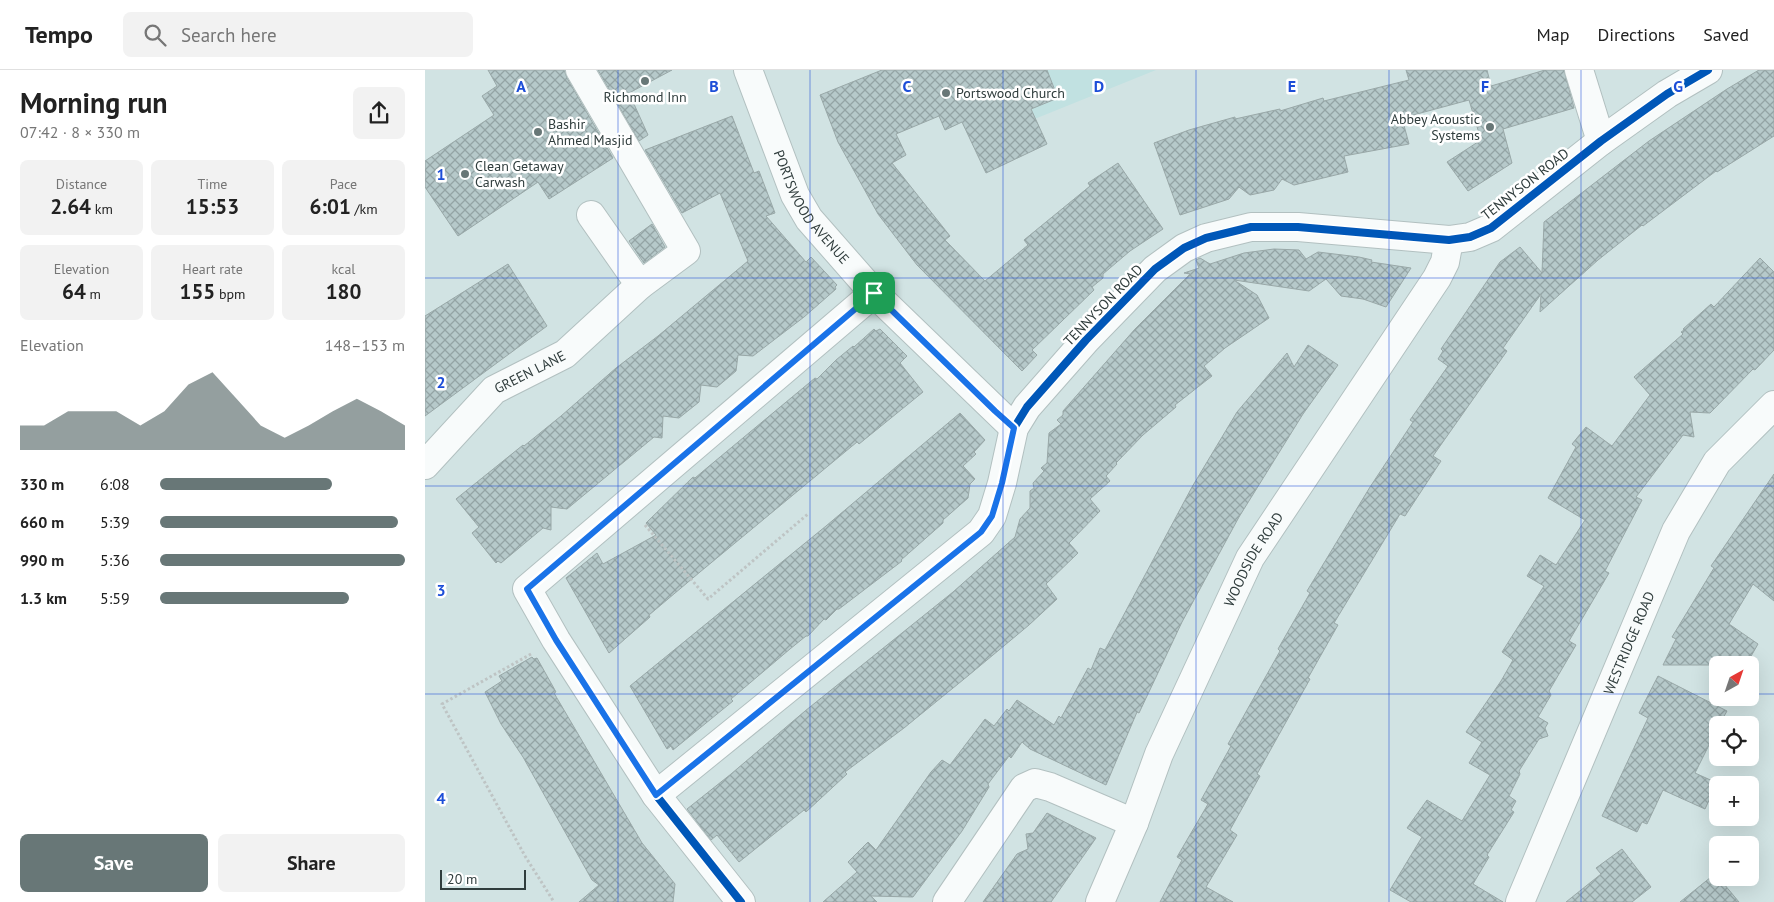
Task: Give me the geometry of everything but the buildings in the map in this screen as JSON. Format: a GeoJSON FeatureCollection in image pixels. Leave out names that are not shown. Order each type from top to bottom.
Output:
{"type":"FeatureCollection","features":[{"type":"Feature","properties":{"kind":"street","name":"GREEN LANE"},"geometry":{"type":"LineString","coordinates":[[425,465],[494,390],[565,354],[640,284],[686,251],[580,70]]}},
{"type":"Feature","properties":{"kind":"street","name":"PORTSWOOD AVENUE"},"geometry":{"type":"LineString","coordinates":[[748,70],[795,195],[809,219],[874,293],[1014,428]]}},
{"type":"Feature","properties":{"kind":"street"},"geometry":{"type":"LineString","coordinates":[[1579,70],[1601,141]]}},
{"type":"Feature","properties":{"kind":"street","name":"TENNYSON ROAD"},"geometry":{"type":"LineString","coordinates":[[656,795],[981,532],[992,516],[1002,483],[1014,428],[1027,407],[1086,340],[1155,269],[1184,248],[1206,238],[1251,227],[1298,227],[1449,240],[1470,238],[1491,228],[1601,141],[1667,94],[1708,70]]}},
{"type":"Feature","properties":{"kind":"street"},"geometry":{"type":"LineString","coordinates":[[591,214],[640,284]]}},
{"type":"Feature","properties":{"kind":"street","name":"WOODSIDE ROAD"},"geometry":{"type":"LineString","coordinates":[[1100,902],[1134,823],[1159,754],[1250,558],[1437,278],[1445,262],[1449,240]]}},
{"type":"Feature","properties":{"kind":"street"},"geometry":{"type":"LineString","coordinates":[[741,902],[656,795],[556,640],[527,589],[874,293]]}},
{"type":"Feature","properties":{"kind":"street","name":"WESTRIDGE ROAD"},"geometry":{"type":"LineString","coordinates":[[1520,902],[1676,531],[1717,462],[1774,405]]}},
{"type":"Feature","properties":{"kind":"street"},"geometry":{"type":"LineString","coordinates":[[947,902],[1024,788],[1035,783],[1050,787],[1134,823]]}},
{"type":"Feature","properties":{"kind":"path"},"geometry":{"type":"LineString","coordinates":[[626,504],[708,599],[809,514]]}},
{"type":"Feature","properties":{"kind":"path"},"geometry":{"type":"LineString","coordinates":[[554,902],[525,856],[442,704],[556,640]]}},
{"type":"Feature","properties":{"kind":"shaded area"},"geometry":{"type":"Polygon","coordinates":[[[969,70],[1156,70],[995,135],[969,70]]]}},
{"type":"Feature","properties":{"kind":"cycle path"},"geometry":{"type":"LineString","coordinates":[[656,795],[981,532],[992,516],[1002,483],[1014,428],[1027,407],[1086,340],[1155,269],[1184,248],[1206,238],[1251,227],[1298,227],[1449,240],[1470,237],[1491,228],[1601,141],[1667,94],[1708,70]]}},
{"type":"Feature","properties":{"kind":"cycle path"},"geometry":{"type":"LineString","coordinates":[[741,902],[656,795],[556,640],[527,589],[874,293]]}},
{"type":"Feature","properties":{"kind":"place","name":"Richmond Inn"},"geometry":{"type":"Point","coordinates":[645,81]}},
{"type":"Feature","properties":{"kind":"place","name":"Portswood Church"},"geometry":{"type":"Point","coordinates":[946,93]}},
{"type":"Feature","properties":{"kind":"place","name":"Abbey Acoustic Systems"},"geometry":{"type":"Point","coordinates":[1490,127]}},
{"type":"Feature","properties":{"kind":"place","name":"Bashir Ahmed Masjid"},"geometry":{"type":"Point","coordinates":[538,132]}},
{"type":"Feature","properties":{"kind":"place","name":"Clean Getaway Carwash"},"geometry":{"type":"Point","coordinates":[465,174]}},
{"type":"Feature","properties":{"kind":"route"},"geometry":{"type":"LineString","coordinates":[[874,293],[1014,428],[1002,483],[992,516],[981,532],[656,795],[556,640],[527,589],[874,293]]}}]}
